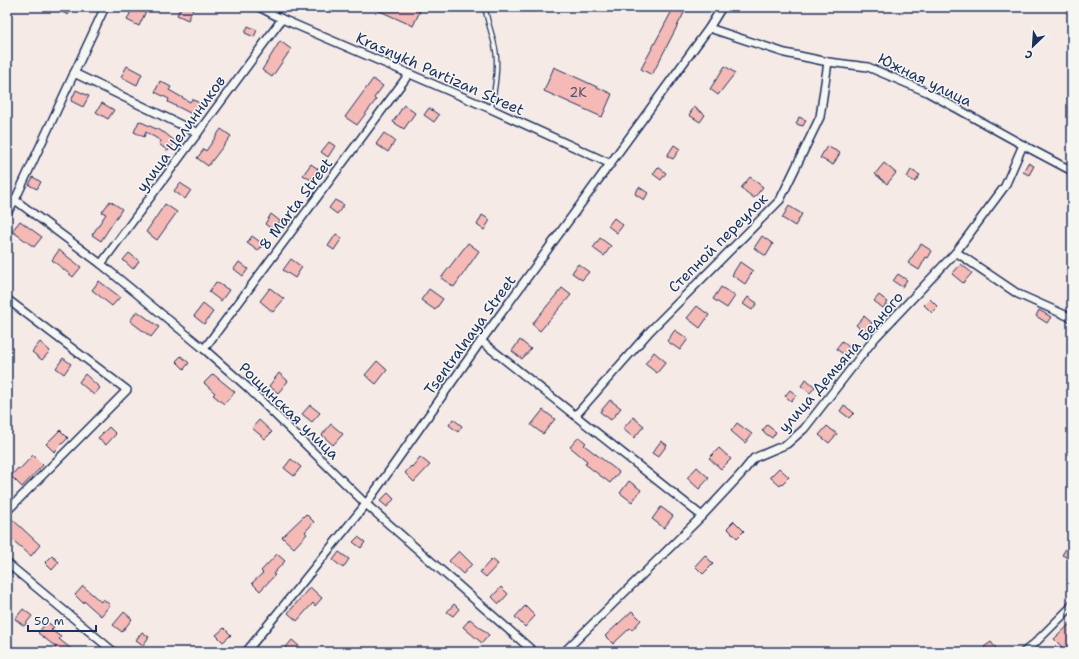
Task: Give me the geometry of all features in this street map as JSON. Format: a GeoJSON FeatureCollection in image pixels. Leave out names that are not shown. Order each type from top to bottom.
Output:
{"type":"FeatureCollection","features":[{"type":"Feature","properties":{"kind":"street"},"geometry":{"type":"LineString","coordinates":[[7,213],[15,200],[104,7]]}},
{"type":"Feature","properties":{"kind":"street","name":"Krasnykh Partizan Street"},"geometry":{"type":"LineString","coordinates":[[259,7],[282,19],[491,109],[611,164]]}},
{"type":"Feature","properties":{"kind":"street","name":"Tsentralnaya Street"},"geometry":{"type":"LineString","coordinates":[[246,652],[366,504],[481,340],[710,28],[722,7]]}},
{"type":"Feature","properties":{"kind":"street","name":"улица Целинников"},"geometry":{"type":"LineString","coordinates":[[101,264],[282,19]]}},
{"type":"Feature","properties":{"kind":"street","name":"Южная улица"},"geometry":{"type":"LineString","coordinates":[[710,28],[786,53],[828,62],[868,67],[927,92],[1022,146],[1072,171]]}},
{"type":"Feature","properties":{"kind":"street","name":"Степной переулок"},"geometry":{"type":"LineString","coordinates":[[576,415],[650,331],[780,200],[820,117],[828,62]]}},
{"type":"Feature","properties":{"kind":"street"},"geometry":{"type":"LineString","coordinates":[[74,73],[198,133]]}},
{"type":"Feature","properties":{"kind":"street","name":"8 Marta Street"},"geometry":{"type":"LineString","coordinates":[[204,349],[408,74]]}},
{"type":"Feature","properties":{"kind":"street","name":"улица Демьяна Бедного"},"geometry":{"type":"LineString","coordinates":[[564,652],[702,516],[754,458],[787,444],[804,429],[874,338],[956,252],[1005,186],[1022,146]]}},
{"type":"Feature","properties":{"kind":"street","name":"Рощинская улица"},"geometry":{"type":"LineString","coordinates":[[15,200],[101,264],[204,349],[247,387],[366,504],[534,652]]}},
{"type":"Feature","properties":{"kind":"street"},"geometry":{"type":"LineString","coordinates":[[956,252],[1018,294],[1072,318]]}},
{"type":"Feature","properties":{"kind":"street"},"geometry":{"type":"LineString","coordinates":[[7,299],[127,390],[7,511]]}},
{"type":"Feature","properties":{"kind":"street"},"geometry":{"type":"LineString","coordinates":[[481,340],[702,516]]}},
{"type":"Feature","properties":{"kind":"street"},"geometry":{"type":"LineString","coordinates":[[7,563],[114,652]]}},
{"type":"Feature","properties":{"kind":"street"},"geometry":{"type":"LineString","coordinates":[[1024,652],[1035,643],[1070,608],[1072,604]]}},
{"type":"Feature","properties":{"kind":"lane"},"geometry":{"type":"LineString","coordinates":[[485,7],[486,18],[496,53],[494,92],[491,109]]}},
{"type":"Feature","properties":{"kind":"building"},"geometry":{"type":"Polygon","coordinates":[[[52,7],[72,7],[68,15],[52,7]]]}},
{"type":"Feature","properties":{"kind":"building"},"geometry":{"type":"Polygon","coordinates":[[[133,7],[148,7],[139,26],[127,20],[133,7]]]}},
{"type":"Feature","properties":{"kind":"building"},"geometry":{"type":"Polygon","coordinates":[[[181,7],[194,7],[188,20],[177,15],[181,7]]]}},
{"type":"Feature","properties":{"kind":"building"},"geometry":{"type":"Polygon","coordinates":[[[371,7],[410,7],[420,11],[413,26],[371,7]]]}},
{"type":"Feature","properties":{"kind":"building"},"geometry":{"type":"Polygon","coordinates":[[[674,7],[687,7],[652,75],[641,69],[674,7]]]}},
{"type":"Feature","properties":{"kind":"building"},"geometry":{"type":"Polygon","coordinates":[[[248,26],[257,30],[254,37],[245,33],[248,26]]]}},
{"type":"Feature","properties":{"kind":"building"},"geometry":{"type":"Polygon","coordinates":[[[280,41],[291,49],[272,77],[262,70],[280,41]]]}},
{"type":"Feature","properties":{"kind":"building"},"geometry":{"type":"Polygon","coordinates":[[[127,66],[142,74],[137,85],[121,77],[127,66]]]}},
{"type":"Feature","properties":{"kind":"building"},"geometry":{"type":"Polygon","coordinates":[[[725,66],[735,73],[718,95],[710,89],[725,66]]]}},
{"type":"Feature","properties":{"kind":"building"},"geometry":{"type":"Polygon","coordinates":[[[554,67],[612,94],[602,117],[544,91],[554,67]]]}},
{"type":"Feature","properties":{"kind":"building"},"geometry":{"type":"Polygon","coordinates":[[[373,79],[383,86],[374,98],[376,100],[357,125],[345,117],[373,79]]]}},
{"type":"Feature","properties":{"kind":"building"},"geometry":{"type":"Polygon","coordinates":[[[160,81],[171,87],[169,90],[190,102],[192,99],[201,104],[194,115],[168,102],[169,99],[155,92],[160,81]]]}},
{"type":"Feature","properties":{"kind":"building"},"geometry":{"type":"Polygon","coordinates":[[[76,90],[89,96],[83,107],[71,101],[76,90]]]}},
{"type":"Feature","properties":{"kind":"building"},"geometry":{"type":"Polygon","coordinates":[[[102,103],[114,110],[108,119],[96,112],[102,103]]]}},
{"type":"Feature","properties":{"kind":"building"},"geometry":{"type":"Polygon","coordinates":[[[404,105],[415,113],[404,129],[393,122],[404,105]]]}},
{"type":"Feature","properties":{"kind":"building"},"geometry":{"type":"Polygon","coordinates":[[[694,107],[705,115],[700,122],[689,115],[694,107]]]}},
{"type":"Feature","properties":{"kind":"building"},"geometry":{"type":"Polygon","coordinates":[[[429,108],[439,115],[434,122],[424,115],[429,108]]]}},
{"type":"Feature","properties":{"kind":"building"},"geometry":{"type":"Polygon","coordinates":[[[799,117],[806,120],[803,126],[796,124],[799,117]]]}},
{"type":"Feature","properties":{"kind":"building"},"geometry":{"type":"Polygon","coordinates":[[[139,121],[165,133],[176,142],[168,151],[159,144],[161,141],[146,132],[144,137],[134,132],[139,121]]]}},
{"type":"Feature","properties":{"kind":"building"},"geometry":{"type":"Polygon","coordinates":[[[221,129],[231,136],[208,166],[197,158],[204,149],[206,151],[221,129]]]}},
{"type":"Feature","properties":{"kind":"building"},"geometry":{"type":"Polygon","coordinates":[[[384,133],[395,141],[388,152],[376,144],[384,133]]]}},
{"type":"Feature","properties":{"kind":"building"},"geometry":{"type":"Polygon","coordinates":[[[329,142],[335,146],[328,157],[321,152],[329,142]]]}},
{"type":"Feature","properties":{"kind":"building"},"geometry":{"type":"Polygon","coordinates":[[[674,145],[680,149],[673,159],[667,156],[674,145]]]}},
{"type":"Feature","properties":{"kind":"building"},"geometry":{"type":"Polygon","coordinates":[[[827,146],[840,153],[833,165],[820,158],[827,146]]]}},
{"type":"Feature","properties":{"kind":"building"},"geometry":{"type":"Polygon","coordinates":[[[884,163],[896,173],[887,184],[875,174],[884,163]]]}},
{"type":"Feature","properties":{"kind":"building"},"geometry":{"type":"Polygon","coordinates":[[[1028,163],[1034,166],[1029,175],[1023,172],[1028,163]]]}},
{"type":"Feature","properties":{"kind":"building"},"geometry":{"type":"Polygon","coordinates":[[[311,164],[318,169],[311,180],[303,175],[311,164]]]}},
{"type":"Feature","properties":{"kind":"building"},"geometry":{"type":"Polygon","coordinates":[[[658,167],[666,173],[661,180],[653,174],[658,167]]]}},
{"type":"Feature","properties":{"kind":"building"},"geometry":{"type":"Polygon","coordinates":[[[911,170],[920,175],[915,182],[907,177],[911,170]]]}},
{"type":"Feature","properties":{"kind":"building"},"geometry":{"type":"Polygon","coordinates":[[[33,177],[41,182],[37,189],[29,185],[33,177]]]}},
{"type":"Feature","properties":{"kind":"building"},"geometry":{"type":"Polygon","coordinates":[[[750,177],[763,187],[754,198],[741,188],[750,177]]]}},
{"type":"Feature","properties":{"kind":"building"},"geometry":{"type":"Polygon","coordinates":[[[180,183],[191,190],[185,199],[174,191],[180,183]]]}},
{"type":"Feature","properties":{"kind":"building"},"geometry":{"type":"Polygon","coordinates":[[[639,187],[648,193],[644,200],[635,194],[639,187]]]}},
{"type":"Feature","properties":{"kind":"building"},"geometry":{"type":"Polygon","coordinates":[[[335,200],[344,205],[337,214],[329,208],[335,200]]]}},
{"type":"Feature","properties":{"kind":"building"},"geometry":{"type":"Polygon","coordinates":[[[110,201],[122,209],[101,241],[92,235],[106,214],[102,212],[110,201]]]}},
{"type":"Feature","properties":{"kind":"building"},"geometry":{"type":"Polygon","coordinates":[[[165,204],[177,212],[157,240],[146,232],[165,204]]]}},
{"type":"Feature","properties":{"kind":"building"},"geometry":{"type":"Polygon","coordinates":[[[789,206],[802,214],[795,226],[782,218],[789,206]]]}},
{"type":"Feature","properties":{"kind":"building"},"geometry":{"type":"Polygon","coordinates":[[[271,214],[280,221],[273,230],[265,224],[271,214]]]}},
{"type":"Feature","properties":{"kind":"building"},"geometry":{"type":"Polygon","coordinates":[[[482,215],[490,220],[484,230],[477,225],[482,215]]]}},
{"type":"Feature","properties":{"kind":"building"},"geometry":{"type":"Polygon","coordinates":[[[614,218],[623,225],[617,233],[608,226],[614,218]]]}},
{"type":"Feature","properties":{"kind":"building"},"geometry":{"type":"Polygon","coordinates":[[[20,221],[42,237],[34,247],[12,231],[20,221]]]}},
{"type":"Feature","properties":{"kind":"building"},"geometry":{"type":"Polygon","coordinates":[[[336,234],[342,238],[334,250],[328,246],[336,234]]]}},
{"type":"Feature","properties":{"kind":"building"},"geometry":{"type":"Polygon","coordinates":[[[252,236],[263,244],[258,251],[247,243],[252,236]]]}},
{"type":"Feature","properties":{"kind":"building"},"geometry":{"type":"Polygon","coordinates":[[[762,236],[773,244],[766,256],[754,248],[762,236]]]}},
{"type":"Feature","properties":{"kind":"building"},"geometry":{"type":"Polygon","coordinates":[[[600,238],[611,246],[604,256],[593,248],[600,238]]]}},
{"type":"Feature","properties":{"kind":"building"},"geometry":{"type":"Polygon","coordinates":[[[468,243],[479,251],[454,287],[441,278],[468,243]]]}},
{"type":"Feature","properties":{"kind":"building"},"geometry":{"type":"Polygon","coordinates":[[[921,244],[932,251],[928,258],[926,257],[919,270],[908,263],[921,244]]]}},
{"type":"Feature","properties":{"kind":"building"},"geometry":{"type":"Polygon","coordinates":[[[59,250],[81,267],[73,277],[52,260],[59,250]]]}},
{"type":"Feature","properties":{"kind":"building"},"geometry":{"type":"Polygon","coordinates":[[[129,253],[139,261],[133,269],[123,260],[129,253]]]}},
{"type":"Feature","properties":{"kind":"building"},"geometry":{"type":"Polygon","coordinates":[[[291,259],[302,267],[295,278],[283,270],[291,259]]]}},
{"type":"Feature","properties":{"kind":"building"},"geometry":{"type":"Polygon","coordinates":[[[239,262],[248,269],[243,276],[234,269],[239,262]]]}},
{"type":"Feature","properties":{"kind":"building"},"geometry":{"type":"Polygon","coordinates":[[[740,262],[753,271],[745,284],[732,275],[740,262]]]}},
{"type":"Feature","properties":{"kind":"building"},"geometry":{"type":"Polygon","coordinates":[[[578,264],[589,272],[582,280],[572,273],[578,264]]]}},
{"type":"Feature","properties":{"kind":"building"},"geometry":{"type":"Polygon","coordinates":[[[961,264],[972,273],[963,283],[952,274],[961,264]]]}},
{"type":"Feature","properties":{"kind":"building"},"geometry":{"type":"Polygon","coordinates":[[[898,274],[907,280],[902,287],[893,281],[898,274]]]}},
{"type":"Feature","properties":{"kind":"building"},"geometry":{"type":"Polygon","coordinates":[[[99,281],[120,297],[112,306],[92,290],[99,281]]]}},
{"type":"Feature","properties":{"kind":"building"},"geometry":{"type":"Polygon","coordinates":[[[216,282],[229,290],[221,301],[209,292],[216,282]]]}},
{"type":"Feature","properties":{"kind":"building"},"geometry":{"type":"Polygon","coordinates":[[[721,287],[735,296],[727,308],[713,299],[721,287]]]}},
{"type":"Feature","properties":{"kind":"building"},"geometry":{"type":"Polygon","coordinates":[[[270,288],[284,299],[273,312],[260,301],[270,288]]]}},
{"type":"Feature","properties":{"kind":"building"},"geometry":{"type":"Polygon","coordinates":[[[562,288],[571,295],[540,331],[532,324],[562,288]]]}},
{"type":"Feature","properties":{"kind":"building"},"geometry":{"type":"Polygon","coordinates":[[[429,289],[443,299],[435,310],[421,300],[429,289]]]}},
{"type":"Feature","properties":{"kind":"building"},"geometry":{"type":"Polygon","coordinates":[[[879,295],[888,302],[883,308],[874,301],[879,295]]]}},
{"type":"Feature","properties":{"kind":"building"},"geometry":{"type":"Polygon","coordinates":[[[748,297],[757,303],[752,310],[743,304],[748,297]]]}},
{"type":"Feature","properties":{"kind":"building"},"geometry":{"type":"Polygon","coordinates":[[[930,299],[938,307],[932,313],[924,305],[930,299]]]}},
{"type":"Feature","properties":{"kind":"building"},"geometry":{"type":"Polygon","coordinates":[[[203,304],[213,312],[204,324],[194,316],[203,304]]]}},
{"type":"Feature","properties":{"kind":"building"},"geometry":{"type":"Polygon","coordinates":[[[697,306],[709,315],[700,328],[687,318],[697,306]]]}},
{"type":"Feature","properties":{"kind":"building"},"geometry":{"type":"Polygon","coordinates":[[[1039,310],[1051,317],[1047,323],[1036,316],[1039,310]]]}},
{"type":"Feature","properties":{"kind":"building"},"geometry":{"type":"Polygon","coordinates":[[[137,311],[159,327],[151,337],[130,321],[137,311]]]}},
{"type":"Feature","properties":{"kind":"building"},"geometry":{"type":"Polygon","coordinates":[[[864,316],[872,323],[864,332],[856,325],[864,316]]]}},
{"type":"Feature","properties":{"kind":"building"},"geometry":{"type":"Polygon","coordinates":[[[675,330],[688,339],[680,350],[667,341],[675,330]]]}},
{"type":"Feature","properties":{"kind":"building"},"geometry":{"type":"Polygon","coordinates":[[[520,340],[531,349],[522,359],[512,351],[520,340]]]}},
{"type":"Feature","properties":{"kind":"building"},"geometry":{"type":"Polygon","coordinates":[[[842,341],[850,348],[845,355],[836,349],[842,341]]]}},
{"type":"Feature","properties":{"kind":"building"},"geometry":{"type":"Polygon","coordinates":[[[40,342],[50,351],[42,360],[32,352],[40,342]]]}},
{"type":"Feature","properties":{"kind":"building"},"geometry":{"type":"Polygon","coordinates":[[[654,352],[666,362],[657,373],[645,364],[654,352]]]}},
{"type":"Feature","properties":{"kind":"building"},"geometry":{"type":"Polygon","coordinates":[[[181,356],[189,363],[184,369],[176,361],[181,356]]]}},
{"type":"Feature","properties":{"kind":"building"},"geometry":{"type":"Polygon","coordinates":[[[63,358],[71,364],[64,374],[56,368],[63,358]]]}},
{"type":"Feature","properties":{"kind":"building"},"geometry":{"type":"Polygon","coordinates":[[[377,361],[387,370],[376,384],[365,375],[377,361]]]}},
{"type":"Feature","properties":{"kind":"building"},"geometry":{"type":"Polygon","coordinates":[[[279,373],[288,381],[278,393],[269,386],[279,373]]]}},
{"type":"Feature","properties":{"kind":"building"},"geometry":{"type":"Polygon","coordinates":[[[85,374],[100,388],[94,395],[79,382],[85,374]]]}},
{"type":"Feature","properties":{"kind":"building"},"geometry":{"type":"Polygon","coordinates":[[[213,374],[235,392],[224,404],[213,395],[215,393],[204,383],[213,374]]]}},
{"type":"Feature","properties":{"kind":"building"},"geometry":{"type":"Polygon","coordinates":[[[806,379],[815,387],[810,393],[801,386],[806,379]]]}},
{"type":"Feature","properties":{"kind":"building"},"geometry":{"type":"Polygon","coordinates":[[[790,390],[796,395],[791,401],[785,396],[790,390]]]}},
{"type":"Feature","properties":{"kind":"building"},"geometry":{"type":"Polygon","coordinates":[[[610,400],[621,408],[611,420],[600,412],[610,400]]]}},
{"type":"Feature","properties":{"kind":"building"},"geometry":{"type":"Polygon","coordinates":[[[310,405],[320,413],[312,422],[302,414],[310,405]]]}},
{"type":"Feature","properties":{"kind":"building"},"geometry":{"type":"Polygon","coordinates":[[[844,405],[854,413],[849,418],[840,411],[844,405]]]}},
{"type":"Feature","properties":{"kind":"building"},"geometry":{"type":"Polygon","coordinates":[[[543,410],[555,419],[543,434],[531,425],[543,410]]]}},
{"type":"Feature","properties":{"kind":"building"},"geometry":{"type":"Polygon","coordinates":[[[633,417],[644,426],[634,438],[623,429],[633,417]]]}},
{"type":"Feature","properties":{"kind":"building"},"geometry":{"type":"Polygon","coordinates":[[[453,419],[462,426],[458,432],[449,425],[453,419]]]}},
{"type":"Feature","properties":{"kind":"building"},"geometry":{"type":"Polygon","coordinates":[[[259,420],[272,432],[265,439],[252,428],[259,420]]]}},
{"type":"Feature","properties":{"kind":"building"},"geometry":{"type":"Polygon","coordinates":[[[737,423],[752,434],[745,443],[731,431],[737,423]]]}},
{"type":"Feature","properties":{"kind":"building"},"geometry":{"type":"Polygon","coordinates":[[[331,424],[343,434],[333,445],[322,435],[331,424]]]}},
{"type":"Feature","properties":{"kind":"building"},"geometry":{"type":"Polygon","coordinates":[[[767,425],[776,432],[772,438],[762,431],[767,425]]]}},
{"type":"Feature","properties":{"kind":"building"},"geometry":{"type":"Polygon","coordinates":[[[827,426],[837,434],[829,443],[819,435],[827,426]]]}},
{"type":"Feature","properties":{"kind":"building"},"geometry":{"type":"Polygon","coordinates":[[[109,427],[116,434],[106,445],[98,438],[109,427]]]}},
{"type":"Feature","properties":{"kind":"building"},"geometry":{"type":"Polygon","coordinates":[[[60,430],[68,438],[54,452],[46,444],[60,430]]]}},
{"type":"Feature","properties":{"kind":"building"},"geometry":{"type":"Polygon","coordinates":[[[579,437],[586,443],[584,445],[619,472],[610,483],[585,464],[587,461],[570,447],[579,437]]]}},
{"type":"Feature","properties":{"kind":"building"},"geometry":{"type":"Polygon","coordinates":[[[661,441],[667,445],[658,457],[652,453],[661,441]]]}},
{"type":"Feature","properties":{"kind":"building"},"geometry":{"type":"Polygon","coordinates":[[[719,448],[731,459],[721,469],[709,458],[719,448]]]}},
{"type":"Feature","properties":{"kind":"building"},"geometry":{"type":"Polygon","coordinates":[[[33,455],[43,465],[22,487],[11,476],[33,455]]]}},
{"type":"Feature","properties":{"kind":"building"},"geometry":{"type":"Polygon","coordinates":[[[420,457],[430,465],[414,482],[405,473],[420,457]]]}},
{"type":"Feature","properties":{"kind":"building"},"geometry":{"type":"Polygon","coordinates":[[[291,459],[301,467],[294,476],[284,468],[291,459]]]}},
{"type":"Feature","properties":{"kind":"building"},"geometry":{"type":"Polygon","coordinates":[[[697,467],[709,478],[699,489],[687,478],[697,467]]]}},
{"type":"Feature","properties":{"kind":"building"},"geometry":{"type":"Polygon","coordinates":[[[779,468],[789,477],[780,486],[770,477],[779,468]]]}},
{"type":"Feature","properties":{"kind":"building"},"geometry":{"type":"Polygon","coordinates":[[[629,481],[641,490],[632,502],[620,493],[629,481]]]}},
{"type":"Feature","properties":{"kind":"building"},"geometry":{"type":"Polygon","coordinates":[[[388,493],[394,499],[387,507],[380,501],[388,493]]]}},
{"type":"Feature","properties":{"kind":"building"},"geometry":{"type":"Polygon","coordinates":[[[661,507],[673,516],[664,528],[652,519],[661,507]]]}},
{"type":"Feature","properties":{"kind":"building"},"geometry":{"type":"Polygon","coordinates":[[[306,514],[314,522],[305,532],[307,534],[294,548],[282,537],[306,514]]]}},
{"type":"Feature","properties":{"kind":"building"},"geometry":{"type":"Polygon","coordinates":[[[11,518],[40,545],[31,556],[7,535],[7,523],[11,518]]]}},
{"type":"Feature","properties":{"kind":"building"},"geometry":{"type":"Polygon","coordinates":[[[734,521],[744,531],[737,538],[727,528],[734,521]]]}},
{"type":"Feature","properties":{"kind":"building"},"geometry":{"type":"Polygon","coordinates":[[[358,537],[365,542],[361,548],[353,542],[358,537]]]}},
{"type":"Feature","properties":{"kind":"building"},"geometry":{"type":"Polygon","coordinates":[[[1072,539],[1072,560],[1062,555],[1072,539]]]}},
{"type":"Feature","properties":{"kind":"building"},"geometry":{"type":"Polygon","coordinates":[[[459,551],[472,564],[463,574],[449,561],[459,551]]]}},
{"type":"Feature","properties":{"kind":"building"},"geometry":{"type":"Polygon","coordinates":[[[339,552],[349,559],[343,568],[333,560],[339,552]]]}},
{"type":"Feature","properties":{"kind":"building"},"geometry":{"type":"Polygon","coordinates":[[[277,554],[285,561],[273,574],[275,575],[260,591],[252,583],[263,573],[261,571],[277,554]]]}},
{"type":"Feature","properties":{"kind":"building"},"geometry":{"type":"Polygon","coordinates":[[[705,555],[713,564],[703,574],[695,566],[705,555]]]}},
{"type":"Feature","properties":{"kind":"building"},"geometry":{"type":"Polygon","coordinates":[[[52,556],[59,562],[52,570],[45,563],[52,556]]]}},
{"type":"Feature","properties":{"kind":"building"},"geometry":{"type":"Polygon","coordinates":[[[492,559],[498,564],[486,577],[480,572],[492,559]]]}},
{"type":"Feature","properties":{"kind":"building"},"geometry":{"type":"Polygon","coordinates":[[[83,586],[101,602],[103,599],[110,605],[101,616],[75,595],[83,586]]]}},
{"type":"Feature","properties":{"kind":"building"},"geometry":{"type":"Polygon","coordinates":[[[310,587],[322,598],[315,606],[313,603],[297,621],[288,613],[310,587]]]}},
{"type":"Feature","properties":{"kind":"building"},"geometry":{"type":"Polygon","coordinates":[[[501,587],[508,594],[499,604],[492,597],[501,587]]]}},
{"type":"Feature","properties":{"kind":"building"},"geometry":{"type":"Polygon","coordinates":[[[454,604],[459,609],[453,616],[447,612],[454,604]]]}},
{"type":"Feature","properties":{"kind":"building"},"geometry":{"type":"Polygon","coordinates":[[[525,606],[535,616],[525,627],[515,617],[525,606]]]}},
{"type":"Feature","properties":{"kind":"building"},"geometry":{"type":"Polygon","coordinates":[[[23,609],[32,616],[24,626],[15,619],[23,609]]]}},
{"type":"Feature","properties":{"kind":"building"},"geometry":{"type":"Polygon","coordinates":[[[632,611],[641,620],[632,630],[630,628],[613,644],[605,636],[632,611]]]}},
{"type":"Feature","properties":{"kind":"building"},"geometry":{"type":"Polygon","coordinates":[[[124,612],[132,619],[122,632],[113,625],[124,612]]]}},
{"type":"Feature","properties":{"kind":"building"},"geometry":{"type":"Polygon","coordinates":[[[470,619],[489,635],[482,643],[463,627],[470,619]]]}},
{"type":"Feature","properties":{"kind":"building"},"geometry":{"type":"Polygon","coordinates":[[[47,622],[54,627],[51,630],[61,637],[59,639],[75,652],[52,652],[56,647],[38,633],[47,622]]]}},
{"type":"Feature","properties":{"kind":"building"},"geometry":{"type":"Polygon","coordinates":[[[1072,622],[1072,641],[1064,649],[1054,639],[1072,622]]]}},
{"type":"Feature","properties":{"kind":"building"},"geometry":{"type":"Polygon","coordinates":[[[224,628],[231,635],[223,642],[216,635],[224,628]]]}},
{"type":"Feature","properties":{"kind":"building"},"geometry":{"type":"Polygon","coordinates":[[[142,632],[149,637],[143,645],[136,640],[142,632]]]}},
{"type":"Feature","properties":{"kind":"building"},"geometry":{"type":"Polygon","coordinates":[[[292,640],[306,652],[282,652],[292,640]]]}},
{"type":"Feature","properties":{"kind":"building"},"geometry":{"type":"Polygon","coordinates":[[[991,642],[999,652],[989,652],[984,647],[991,642]]]}}]}
